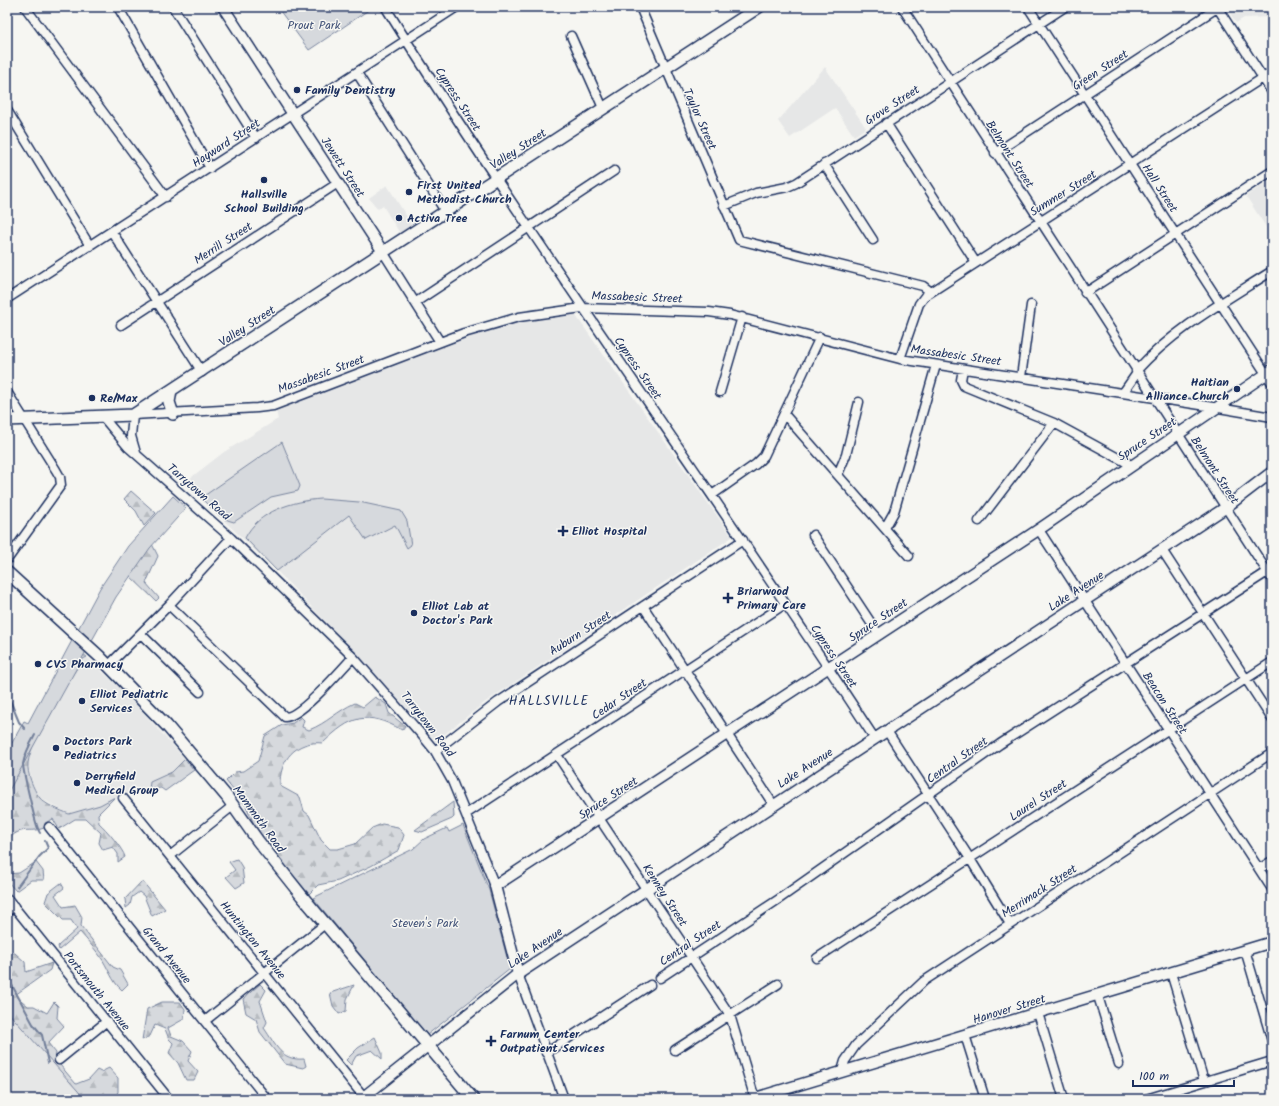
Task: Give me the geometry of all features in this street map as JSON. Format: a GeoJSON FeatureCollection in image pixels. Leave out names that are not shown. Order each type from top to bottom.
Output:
{"type":"FeatureCollection","features":[{"type":"Feature","properties":{"kind":"main road","name":"Valley Street"},"geometry":{"type":"LineString","coordinates":[[133,415],[202,372],[759,7]]}},
{"type":"Feature","properties":{"kind":"main road"},"geometry":{"type":"LineString","coordinates":[[171,391],[169,402],[173,414]]}},
{"type":"Feature","properties":{"kind":"main road","name":"Massabesic Street"},"geometry":{"type":"LineString","coordinates":[[7,420],[133,415]]}},
{"type":"Feature","properties":{"kind":"main road","name":"Mammoth Road"},"geometry":{"type":"LineString","coordinates":[[7,572],[109,665],[167,726],[234,805],[267,853],[325,924],[473,1099]]}},
{"type":"Feature","properties":{"kind":"street"},"geometry":{"type":"LineString","coordinates":[[25,7],[166,197]]}},
{"type":"Feature","properties":{"kind":"street"},"geometry":{"type":"LineString","coordinates":[[118,7],[210,168]]}},
{"type":"Feature","properties":{"kind":"street"},"geometry":{"type":"LineString","coordinates":[[173,7],[256,138]]}},
{"type":"Feature","properties":{"kind":"street","name":"Jewett Street"},"geometry":{"type":"LineString","coordinates":[[223,7],[416,302],[440,342]]}},
{"type":"Feature","properties":{"kind":"street","name":"Hayward Street"},"geometry":{"type":"LineString","coordinates":[[7,299],[357,73],[406,40],[444,11],[457,7]]}},
{"type":"Feature","properties":{"kind":"street","name":"Taylor Street"},"geometry":{"type":"LineString","coordinates":[[640,7],[665,69],[739,240],[923,286],[931,292]]}},
{"type":"Feature","properties":{"kind":"street","name":"Belmont Street"},"geometry":{"type":"LineString","coordinates":[[902,7],[1085,293],[1225,508],[1271,574]]}},
{"type":"Feature","properties":{"kind":"street","name":"Hall Street"},"geometry":{"type":"LineString","coordinates":[[1028,7],[1221,304],[1269,372],[1272,383]]}},
{"type":"Feature","properties":{"kind":"street","name":"Grove Street"},"geometry":{"type":"LineString","coordinates":[[724,206],[764,190],[791,185],[1065,7]]}},
{"type":"Feature","properties":{"kind":"street"},"geometry":{"type":"LineString","coordinates":[[1217,7],[1272,92]]}},
{"type":"Feature","properties":{"kind":"street","name":"Green Street"},"geometry":{"type":"LineString","coordinates":[[995,153],[1217,7]]}},
{"type":"Feature","properties":{"kind":"street","name":"Cypress Street"},"geometry":{"type":"LineString","coordinates":[[386,8],[496,179],[582,308],[743,540],[875,738]]}},
{"type":"Feature","properties":{"kind":"street"},"geometry":{"type":"LineString","coordinates":[[571,36],[604,108]]}},
{"type":"Feature","properties":{"kind":"street","name":"Summer Street"},"geometry":{"type":"LineString","coordinates":[[900,359],[919,304],[922,299],[931,292],[1272,72]]}},
{"type":"Feature","properties":{"kind":"street"},"geometry":{"type":"LineString","coordinates":[[357,73],[446,211]]}},
{"type":"Feature","properties":{"kind":"street"},"geometry":{"type":"LineString","coordinates":[[7,110],[90,246]]}},
{"type":"Feature","properties":{"kind":"street"},"geometry":{"type":"LineString","coordinates":[[886,123],[976,263]]}},
{"type":"Feature","properties":{"kind":"street"},"geometry":{"type":"LineString","coordinates":[[824,164],[874,240]]}},
{"type":"Feature","properties":{"kind":"street"},"geometry":{"type":"LineString","coordinates":[[416,302],[524,232],[528,227],[614,171]]}},
{"type":"Feature","properties":{"kind":"street"},"geometry":{"type":"LineString","coordinates":[[1085,293],[1272,171]]}},
{"type":"Feature","properties":{"kind":"street","name":"Merrill Street"},"geometry":{"type":"LineString","coordinates":[[121,325],[338,182]]}},
{"type":"Feature","properties":{"kind":"street"},"geometry":{"type":"LineString","coordinates":[[112,232],[202,372]]}},
{"type":"Feature","properties":{"kind":"street"},"geometry":{"type":"LineString","coordinates":[[1123,393],[1137,372],[1174,336],[1272,271]]}},
{"type":"Feature","properties":{"kind":"street"},"geometry":{"type":"LineString","coordinates":[[1020,377],[1031,305]]}},
{"type":"Feature","properties":{"kind":"street","name":"Massabesic Street"},"geometry":{"type":"LineString","coordinates":[[133,415],[173,414],[273,406],[485,326],[519,316],[582,308],[709,312],[742,317],[900,359],[1154,397],[1272,418]]}},
{"type":"Feature","properties":{"kind":"street"},"geometry":{"type":"LineString","coordinates":[[720,392],[742,317]]}},
{"type":"Feature","properties":{"kind":"street"},"geometry":{"type":"LineString","coordinates":[[712,495],[760,460],[766,452],[820,337]]}},
{"type":"Feature","properties":{"kind":"street"},"geometry":{"type":"LineString","coordinates":[[885,528],[894,512],[936,365]]}},
{"type":"Feature","properties":{"kind":"street"},"geometry":{"type":"LineString","coordinates":[[963,369],[961,380],[964,386],[1054,423],[1131,465]]}},
{"type":"Feature","properties":{"kind":"street","name":"Spruce Street"},"geometry":{"type":"LineString","coordinates":[[495,886],[600,819],[1038,530],[1269,372]]}},
{"type":"Feature","properties":{"kind":"street"},"geometry":{"type":"LineString","coordinates":[[7,392],[60,477],[60,485],[7,560]]}},
{"type":"Feature","properties":{"kind":"street"},"geometry":{"type":"LineString","coordinates":[[838,474],[846,455],[859,402]]}},
{"type":"Feature","properties":{"kind":"street"},"geometry":{"type":"LineString","coordinates":[[784,414],[909,556]]}},
{"type":"Feature","properties":{"kind":"street"},"geometry":{"type":"LineString","coordinates":[[133,415],[132,436],[136,452]]}},
{"type":"Feature","properties":{"kind":"street","name":"Tarrytown Road"},"geometry":{"type":"LineString","coordinates":[[102,416],[128,447],[136,452],[231,538],[378,682],[435,751],[452,781],[495,886],[518,974],[564,1099]]}},
{"type":"Feature","properties":{"kind":"street"},"geometry":{"type":"LineString","coordinates":[[979,521],[1054,423]]}},
{"type":"Feature","properties":{"kind":"street","name":"Lake Avenue"},"geometry":{"type":"LineString","coordinates":[[363,1098],[518,974],[773,804],[887,731],[1162,550],[1225,508],[1272,472]]}},
{"type":"Feature","properties":{"kind":"street","name":"Beacon Street"},"geometry":{"type":"LineString","coordinates":[[1038,530],[1272,889]]}},
{"type":"Feature","properties":{"kind":"street"},"geometry":{"type":"LineString","coordinates":[[813,535],[879,635]]}},
{"type":"Feature","properties":{"kind":"street"},"geometry":{"type":"LineString","coordinates":[[109,665],[169,605],[231,538]]}},
{"type":"Feature","properties":{"kind":"street","name":"Auburn Street"},"geometry":{"type":"LineString","coordinates":[[435,751],[498,702],[743,540]]}},
{"type":"Feature","properties":{"kind":"street"},"geometry":{"type":"LineString","coordinates":[[1162,550],[1272,719]]}},
{"type":"Feature","properties":{"kind":"street","name":"Central Street"},"geometry":{"type":"LineString","coordinates":[[660,978],[779,899],[1006,741],[1204,613],[1271,574]]}},
{"type":"Feature","properties":{"kind":"street","name":"Cedar Street"},"geometry":{"type":"LineString","coordinates":[[466,814],[785,604]]}},
{"type":"Feature","properties":{"kind":"street"},"geometry":{"type":"LineString","coordinates":[[169,605],[282,715],[290,717],[306,706],[353,657]]}},
{"type":"Feature","properties":{"kind":"street"},"geometry":{"type":"LineString","coordinates":[[643,606],[773,804]]}},
{"type":"Feature","properties":{"kind":"street"},"geometry":{"type":"LineString","coordinates":[[141,634],[200,692]]}},
{"type":"Feature","properties":{"kind":"street","name":"Laurel Street"},"geometry":{"type":"LineString","coordinates":[[817,958],[1272,662]]}},
{"type":"Feature","properties":{"kind":"street"},"geometry":{"type":"LineString","coordinates":[[887,731],[970,859],[1010,924]]}},
{"type":"Feature","properties":{"kind":"street","name":"Merrimack Street"},"geometry":{"type":"LineString","coordinates":[[842,1071],[844,1061],[856,1046],[917,986],[1272,753]]}},
{"type":"Feature","properties":{"kind":"street","name":"Kenney Street"},"geometry":{"type":"LineString","coordinates":[[557,755],[730,1015],[754,1099]]}},
{"type":"Feature","properties":{"kind":"street","name":"Huntington Avenue"},"geometry":{"type":"LineString","coordinates":[[123,798],[363,1098]]}},
{"type":"Feature","properties":{"kind":"street"},"geometry":{"type":"LineString","coordinates":[[170,856],[234,805]]}},
{"type":"Feature","properties":{"kind":"street","name":"Grand Avenue"},"geometry":{"type":"LineString","coordinates":[[49,827],[267,1099]]}},
{"type":"Feature","properties":{"kind":"street"},"geometry":{"type":"LineString","coordinates":[[1259,869],[1272,861]]}},
{"type":"Feature","properties":{"kind":"street","name":"Portsmouth Avenue"},"geometry":{"type":"LineString","coordinates":[[7,898],[10,909],[107,1021],[169,1099]]}},
{"type":"Feature","properties":{"kind":"street"},"geometry":{"type":"LineString","coordinates":[[205,1021],[325,924]]}},
{"type":"Feature","properties":{"kind":"street","name":"Hanover Street"},"geometry":{"type":"LineString","coordinates":[[754,1099],[842,1071],[1098,996],[1272,942]]}},
{"type":"Feature","properties":{"kind":"street"},"geometry":{"type":"LineString","coordinates":[[1245,950],[1272,1041]]}},
{"type":"Feature","properties":{"kind":"street"},"geometry":{"type":"LineString","coordinates":[[1171,973],[1204,1081]]}},
{"type":"Feature","properties":{"kind":"street"},"geometry":{"type":"LineString","coordinates":[[546,1053],[650,984]]}},
{"type":"Feature","properties":{"kind":"street"},"geometry":{"type":"LineString","coordinates":[[675,1050],[778,984]]}},
{"type":"Feature","properties":{"kind":"street"},"geometry":{"type":"LineString","coordinates":[[1098,996],[1119,1064]]}},
{"type":"Feature","properties":{"kind":"street"},"geometry":{"type":"LineString","coordinates":[[1038,1013],[1064,1099]]}},
{"type":"Feature","properties":{"kind":"street"},"geometry":{"type":"LineString","coordinates":[[59,1060],[107,1021]]}},
{"type":"Feature","properties":{"kind":"street"},"geometry":{"type":"LineString","coordinates":[[965,1035],[985,1099]]}},
{"type":"Feature","properties":{"kind":"street"},"geometry":{"type":"LineString","coordinates":[[1146,1099],[1156,1098],[1204,1081],[1272,1061]]}},
{"type":"Feature","properties":{"kind":"shaded area"},"geometry":{"type":"Polygon","coordinates":[[[1226,7],[1272,7],[1272,17],[1244,18],[1236,23],[1226,7]]]}},
{"type":"Feature","properties":{"kind":"shaded area"},"geometry":{"type":"Polygon","coordinates":[[[825,67],[866,128],[854,136],[835,108],[790,138],[778,121],[825,67]]]}},
{"type":"Feature","properties":{"kind":"shaded area"},"geometry":{"type":"Polygon","coordinates":[[[1272,179],[1272,224],[1266,227],[1246,196],[1272,179]]]}},
{"type":"Feature","properties":{"kind":"shaded area","name":"Activa Tree"},"geometry":{"type":"Polygon","coordinates":[[[387,185],[413,227],[401,235],[383,206],[378,209],[369,198],[387,185]]]}},
{"type":"Feature","properties":{"kind":"shaded area","name":"Elliot Hospital"},"geometry":{"type":"Polygon","coordinates":[[[574,313],[732,537],[484,703],[436,741],[374,672],[277,571],[184,483],[224,452],[278,419],[276,411],[496,327],[574,313]]]}},
{"type":"Feature","properties":{"kind":"shaded area"},"geometry":{"type":"Polygon","coordinates":[[[87,657],[127,695],[185,759],[172,772],[150,782],[149,789],[126,793],[100,805],[69,814],[40,798],[32,783],[28,764],[31,750],[65,686],[83,659],[87,657]]]}},
{"type":"Feature","properties":{"kind":"shaded area"},"geometry":{"type":"Polygon","coordinates":[[[7,1011],[85,1099],[7,1099],[7,1011]]]}},
{"type":"Feature","properties":{"kind":"green space","name":"Prout Park"},"geometry":{"type":"Polygon","coordinates":[[[277,7],[373,7],[309,50],[277,7]]]}},
{"type":"Feature","properties":{"kind":"green space"},"geometry":{"type":"Polygon","coordinates":[[[282,442],[300,486],[298,491],[271,497],[234,522],[220,516],[201,498],[282,442]]]}},
{"type":"Feature","properties":{"kind":"green space"},"geometry":{"type":"Polygon","coordinates":[[[131,491],[156,513],[144,526],[136,511],[124,499],[131,491]]]}},
{"type":"Feature","properties":{"kind":"green space"},"geometry":{"type":"Polygon","coordinates":[[[173,496],[186,508],[150,548],[116,597],[7,794],[7,752],[24,721],[28,723],[100,588],[128,546],[173,496]]]}},
{"type":"Feature","properties":{"kind":"green space"},"geometry":{"type":"Polygon","coordinates":[[[321,499],[359,502],[401,511],[407,521],[411,545],[407,548],[395,525],[366,540],[349,515],[277,571],[245,538],[258,521],[267,514],[288,505],[321,499]]]}},
{"type":"Feature","properties":{"kind":"green space"},"geometry":{"type":"Polygon","coordinates":[[[152,544],[158,556],[146,583],[159,598],[156,601],[129,575],[152,544]]]}},
{"type":"Feature","properties":{"kind":"green space"},"geometry":{"type":"Polygon","coordinates":[[[79,651],[87,657],[83,659],[76,669],[43,725],[31,753],[28,763],[28,772],[39,797],[53,807],[69,814],[100,805],[115,797],[98,814],[99,823],[114,839],[124,853],[125,857],[118,862],[118,854],[113,847],[103,850],[99,843],[101,833],[86,819],[75,819],[59,829],[53,819],[45,823],[44,828],[38,830],[21,831],[7,841],[7,766],[79,651]]]}},
{"type":"Feature","properties":{"kind":"green space"},"geometry":{"type":"Polygon","coordinates":[[[375,697],[386,704],[389,713],[405,726],[402,730],[369,718],[351,722],[342,727],[323,743],[313,743],[297,748],[286,760],[282,768],[280,786],[300,797],[304,811],[309,815],[321,840],[330,849],[338,849],[355,844],[372,828],[382,824],[398,827],[404,835],[399,850],[371,866],[338,881],[318,885],[309,894],[257,831],[246,806],[226,781],[235,772],[243,771],[258,761],[265,736],[282,725],[293,723],[301,717],[304,720],[302,727],[309,730],[355,703],[363,707],[375,697]]]}},
{"type":"Feature","properties":{"kind":"green space"},"geometry":{"type":"Polygon","coordinates":[[[185,759],[194,770],[165,791],[161,788],[149,789],[150,782],[172,772],[185,759]]]}},
{"type":"Feature","properties":{"kind":"green space"},"geometry":{"type":"Polygon","coordinates":[[[453,802],[454,817],[452,819],[422,832],[415,830],[453,802]]]}},
{"type":"Feature","properties":{"kind":"green space","name":"Steven's Park"},"geometry":{"type":"Polygon","coordinates":[[[463,825],[489,890],[510,969],[427,1035],[313,898],[413,849],[424,839],[447,828],[449,832],[463,825]]]}},
{"type":"Feature","properties":{"kind":"green space"},"geometry":{"type":"Polygon","coordinates":[[[237,859],[242,867],[244,883],[236,888],[226,877],[235,870],[229,862],[237,859]]]}},
{"type":"Feature","properties":{"kind":"green space"},"geometry":{"type":"Polygon","coordinates":[[[36,862],[43,871],[44,880],[31,880],[16,891],[7,881],[7,874],[19,873],[36,862]]]}},
{"type":"Feature","properties":{"kind":"green space"},"geometry":{"type":"Polygon","coordinates":[[[142,881],[165,909],[152,916],[144,896],[139,892],[132,897],[130,905],[126,908],[125,899],[142,881]]]}},
{"type":"Feature","properties":{"kind":"green space"},"geometry":{"type":"Polygon","coordinates":[[[61,883],[64,888],[55,895],[63,907],[75,905],[82,917],[81,926],[113,967],[120,970],[128,984],[122,990],[115,983],[103,960],[80,932],[59,950],[58,946],[77,929],[71,920],[63,920],[45,902],[48,893],[61,883]]]}},
{"type":"Feature","properties":{"kind":"green space"},"geometry":{"type":"Polygon","coordinates":[[[7,953],[15,953],[25,962],[26,972],[52,963],[50,970],[15,995],[28,1006],[34,1006],[47,1013],[54,1002],[58,1006],[57,1018],[64,1026],[48,1043],[56,1053],[55,1059],[76,1084],[89,1079],[97,1070],[101,1072],[109,1068],[118,1078],[118,1092],[113,1099],[85,1099],[7,1011],[7,953]]]}},
{"type":"Feature","properties":{"kind":"green space"},"geometry":{"type":"Polygon","coordinates":[[[260,984],[266,990],[260,1001],[267,1022],[264,1028],[284,1055],[296,1059],[304,1059],[306,1066],[303,1068],[285,1064],[260,1032],[256,1019],[246,1013],[243,999],[260,984]]]}},
{"type":"Feature","properties":{"kind":"green space"},"geometry":{"type":"Polygon","coordinates":[[[354,985],[347,999],[346,1011],[339,1014],[333,1006],[330,993],[354,985]]]}},
{"type":"Feature","properties":{"kind":"green space"},"geometry":{"type":"Polygon","coordinates":[[[162,1002],[180,1002],[185,1009],[184,1019],[168,1028],[171,1036],[183,1041],[192,1051],[188,1061],[198,1072],[194,1080],[186,1080],[178,1063],[169,1053],[173,1043],[169,1039],[165,1029],[155,1025],[150,1036],[142,1040],[147,1009],[162,1002]]]}},
{"type":"Feature","properties":{"kind":"green space"},"geometry":{"type":"Polygon","coordinates":[[[375,1037],[382,1053],[382,1059],[372,1050],[356,1056],[351,1065],[346,1060],[358,1048],[375,1037]]]}},
{"type":"Feature","properties":{"kind":"waterway"},"geometry":{"type":"LineString","coordinates":[[7,693],[19,722],[25,729]]}},
{"type":"Feature","properties":{"kind":"waterway"},"geometry":{"type":"LineString","coordinates":[[35,735],[26,752],[23,764],[30,799],[40,833]]}},
{"type":"Feature","properties":{"kind":"waterway"},"geometry":{"type":"LineString","coordinates":[[17,887],[39,857],[48,848],[45,841]]}},
{"type":"Feature","properties":{"kind":"waterway"},"geometry":{"type":"LineString","coordinates":[[7,976],[33,1024],[42,1035],[48,1063]]}},
{"type":"Feature","properties":{"kind":"place","name":"Family Dentistry"},"geometry":{"type":"Point","coordinates":[297,90]}},
{"type":"Feature","properties":{"kind":"place","name":"Hallsville School Building"},"geometry":{"type":"Point","coordinates":[264,180]}},
{"type":"Feature","properties":{"kind":"place","name":"First United Methodist Church"},"geometry":{"type":"Point","coordinates":[409,192]}},
{"type":"Feature","properties":{"kind":"place","name":"Activa Tree"},"geometry":{"type":"Point","coordinates":[399,218]}},
{"type":"Feature","properties":{"kind":"place","name":"Haitian Alliance Church"},"geometry":{"type":"Point","coordinates":[1237,389]}},
{"type":"Feature","properties":{"kind":"place","name":"Re/Max"},"geometry":{"type":"Point","coordinates":[92,398]}},
{"type":"Feature","properties":{"kind":"place","name":"Elliot Hospital"},"geometry":{"type":"Point","coordinates":[563,531]}},
{"type":"Feature","properties":{"kind":"place","name":"Briarwood Primary Care"},"geometry":{"type":"Point","coordinates":[728,598]}},
{"type":"Feature","properties":{"kind":"place","name":"Elliot Lab at Doctor's Park"},"geometry":{"type":"Point","coordinates":[414,613]}},
{"type":"Feature","properties":{"kind":"place","name":"CVS Pharmacy"},"geometry":{"type":"Point","coordinates":[38,664]}},
{"type":"Feature","properties":{"kind":"place","name":"Elliot Pediatric Services"},"geometry":{"type":"Point","coordinates":[82,701]}},
{"type":"Feature","properties":{"kind":"place","name":"Doctors Park Pediatrics"},"geometry":{"type":"Point","coordinates":[56,748]}},
{"type":"Feature","properties":{"kind":"place","name":"Derryfield Medical Group"},"geometry":{"type":"Point","coordinates":[77,783]}},
{"type":"Feature","properties":{"kind":"place","name":"Farnum Center Outpatient Services"},"geometry":{"type":"Point","coordinates":[491,1041]}},
{"type":"Feature","properties":{"kind":"district","name":"HALLSVILLE"},"geometry":{"type":"Point","coordinates":[549,700]}}]}
